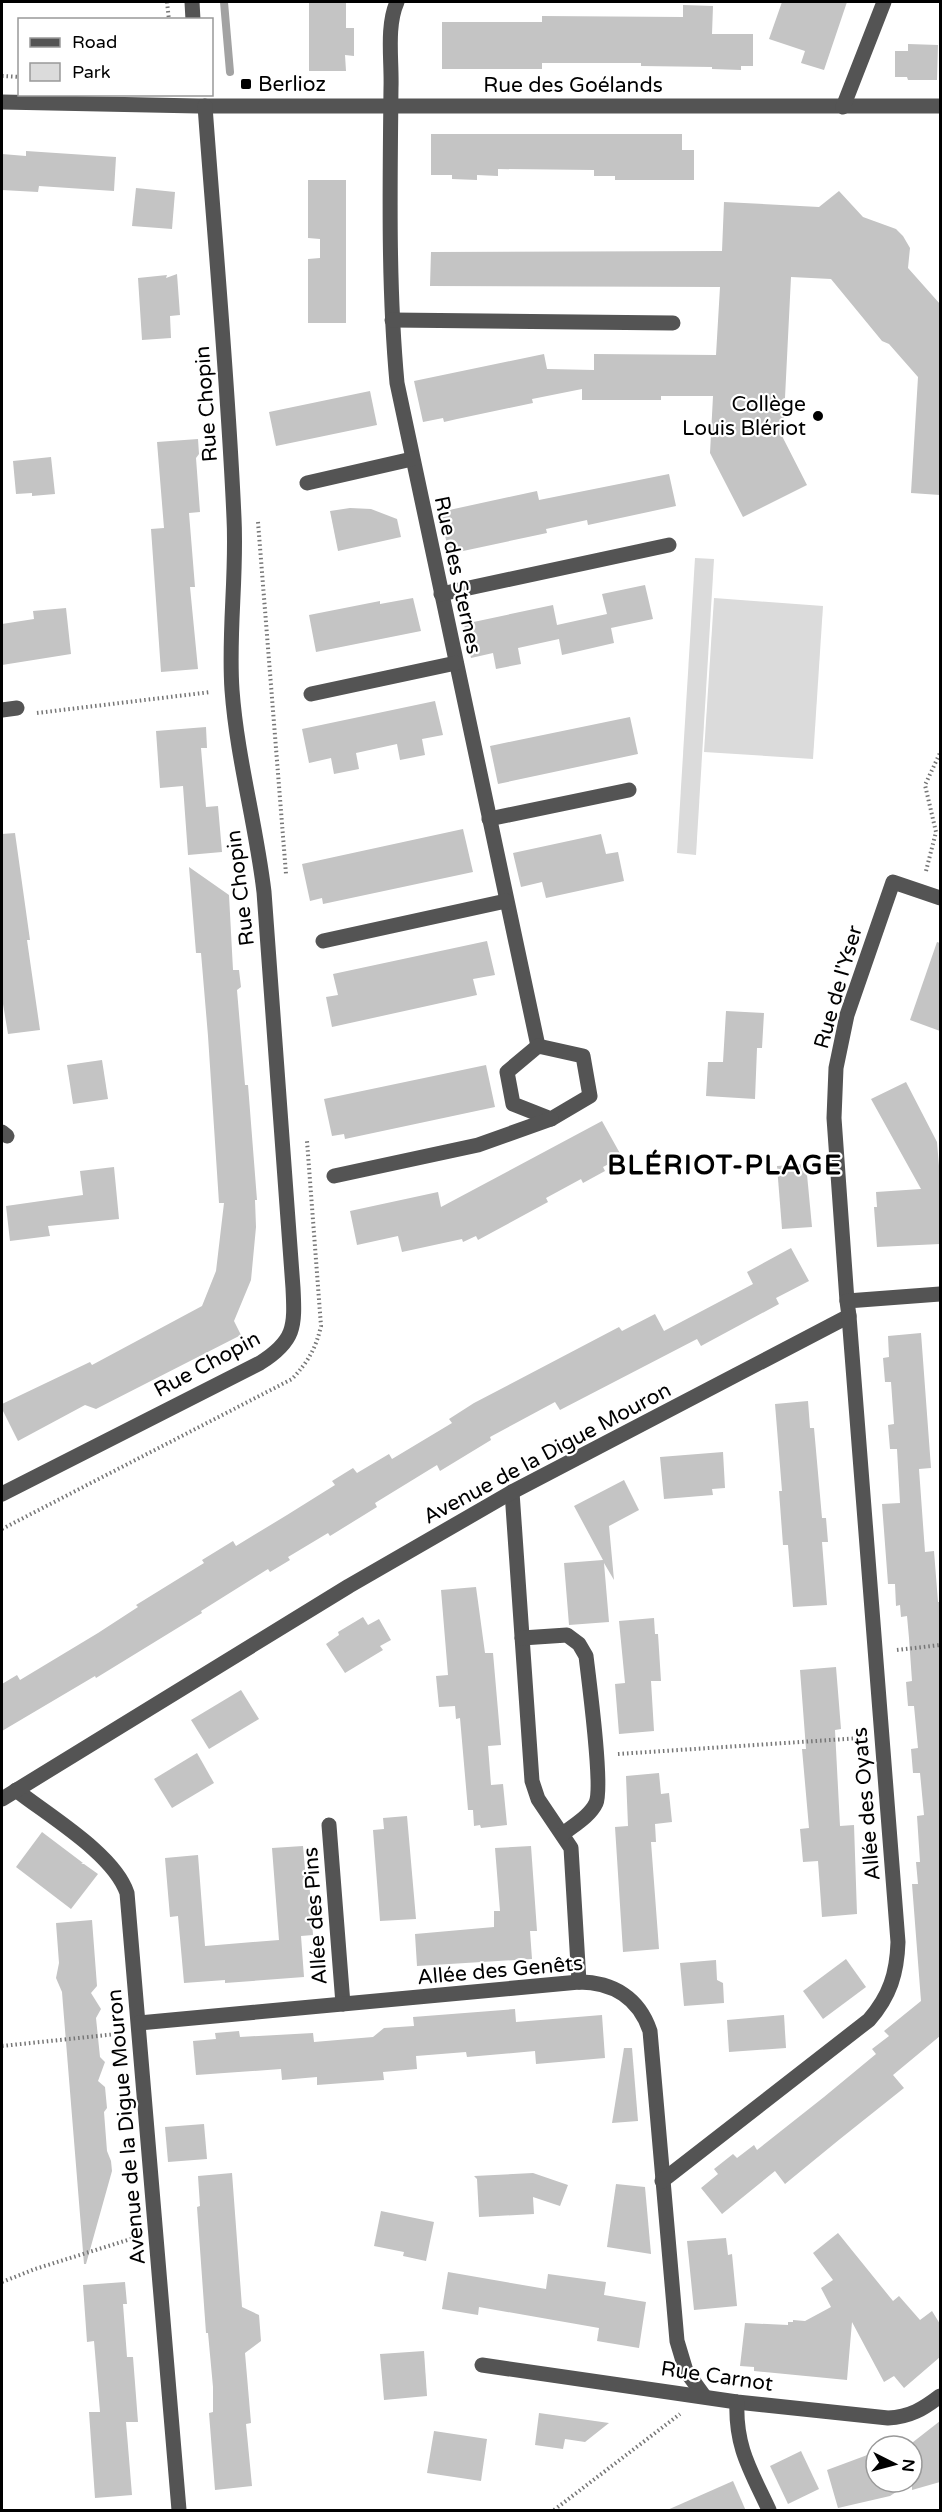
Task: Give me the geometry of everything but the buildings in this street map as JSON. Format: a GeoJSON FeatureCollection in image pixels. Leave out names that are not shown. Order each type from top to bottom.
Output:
{"type":"FeatureCollection","features":[{"type":"Feature","properties":{"kind":"street"},"geometry":{"type":"LineString","coordinates":[[192,2],[193,18]]}},
{"type":"Feature","properties":{"kind":"street","name":"Rue des Sternes"},"geometry":{"type":"LineString","coordinates":[[397,2],[392,26],[391,106],[392,320],[397,383],[538,1046]]}},
{"type":"Feature","properties":{"kind":"street"},"geometry":{"type":"LineString","coordinates":[[843,107],[884,2]]}},
{"type":"Feature","properties":{"kind":"street","name":"Rue des Goélands"},"geometry":{"type":"LineString","coordinates":[[2,102],[200,102],[391,106],[940,106]]}},
{"type":"Feature","properties":{"kind":"street","name":"Rue Chopin"},"geometry":{"type":"LineString","coordinates":[[2,1494],[260,1363],[283,1346],[290,1335],[294,1307],[264,892],[236,726],[232,689],[234,521],[200,102]]}},
{"type":"Feature","properties":{"kind":"street"},"geometry":{"type":"LineString","coordinates":[[392,320],[672,323]]}},
{"type":"Feature","properties":{"kind":"street"},"geometry":{"type":"LineString","coordinates":[[307,483],[412,459]]}},
{"type":"Feature","properties":{"kind":"street"},"geometry":{"type":"LineString","coordinates":[[441,594],[669,545]]}},
{"type":"Feature","properties":{"kind":"street"},"geometry":{"type":"LineString","coordinates":[[311,694],[456,663]]}},
{"type":"Feature","properties":{"kind":"street"},"geometry":{"type":"LineString","coordinates":[[2,710],[17,708]]}},
{"type":"Feature","properties":{"kind":"street"},"geometry":{"type":"LineString","coordinates":[[489,819],[629,790]]}},
{"type":"Feature","properties":{"kind":"street","name":"Rue de l'Yser"},"geometry":{"type":"LineString","coordinates":[[848,1309],[834,1118],[839,1051],[847,1015],[892,882],[940,898]]}},
{"type":"Feature","properties":{"kind":"street"},"geometry":{"type":"LineString","coordinates":[[323,941],[507,901]]}},
{"type":"Feature","properties":{"kind":"street"},"geometry":{"type":"LineString","coordinates":[[334,1176],[478,1145],[551,1119],[590,1096],[583,1056],[538,1046],[507,1072],[513,1104],[551,1119]]}},
{"type":"Feature","properties":{"kind":"street","name":"Avenue de la Digue Mouron"},"geometry":{"type":"LineString","coordinates":[[2,1799],[349,1586],[512,1492],[848,1309],[940,1294]]}},
{"type":"Feature","properties":{"kind":"street","name":"Allée des Oyats"},"geometry":{"type":"LineString","coordinates":[[662,2181],[869,2020],[887,1996],[896,1974],[898,1942],[848,1309]]}},
{"type":"Feature","properties":{"kind":"street"},"geometry":{"type":"LineString","coordinates":[[512,1492],[534,1790],[571,1848],[579,1982]]}},
{"type":"Feature","properties":{"kind":"street"},"geometry":{"type":"LineString","coordinates":[[522,1638],[567,1635],[579,1644],[586,1656],[598,1799],[592,1809],[563,1834]]}},
{"type":"Feature","properties":{"kind":"street","name":"Avenue de la Digue Mouron"},"geometry":{"type":"LineString","coordinates":[[16,1790],[106,1858],[123,1879],[127,1893],[179,2511]]}},
{"type":"Feature","properties":{"kind":"street","name":"Allée des Pins"},"geometry":{"type":"LineString","coordinates":[[329,1825],[343,2004]]}},
{"type":"Feature","properties":{"kind":"street","name":"Allée des Genêts"},"geometry":{"type":"LineString","coordinates":[[139,2023],[579,1982],[614,1988],[634,2002],[646,2020],[650,2031],[676,2341],[686,2371],[704,2396]]}},
{"type":"Feature","properties":{"kind":"street","name":"Rue Carnot"},"geometry":{"type":"LineString","coordinates":[[482,2365],[737,2402],[888,2418],[906,2417],[922,2410],[940,2396]]}},
{"type":"Feature","properties":{"kind":"street"},"geometry":{"type":"LineString","coordinates":[[737,2402],[736,2425],[740,2444],[769,2511]]}},
{"type":"Feature","properties":{"kind":"path"},"geometry":{"type":"LineString","coordinates":[[167,2],[169,18]]}},
{"type":"Feature","properties":{"kind":"path"},"geometry":{"type":"LineString","coordinates":[[2,76],[18,77]]}},
{"type":"Feature","properties":{"kind":"path"},"geometry":{"type":"LineString","coordinates":[[17,708],[40,714],[232,689]]}},
{"type":"Feature","properties":{"kind":"path"},"geometry":{"type":"LineString","coordinates":[[921,892],[936,832],[925,785],[940,753]]}},
{"type":"Feature","properties":{"kind":"path"},"geometry":{"type":"LineString","coordinates":[[874,1653],[940,1646]]}},
{"type":"Feature","properties":{"kind":"path"},"geometry":{"type":"LineString","coordinates":[[596,1756],[881,1737]]}},
{"type":"Feature","properties":{"kind":"path"},"geometry":{"type":"LineString","coordinates":[[2,2046],[119,2034],[139,2023]]}},
{"type":"Feature","properties":{"kind":"path"},"geometry":{"type":"LineString","coordinates":[[2,2283],[35,2269],[125,2240],[156,2234]]}},
{"type":"Feature","properties":{"kind":"path"},"geometry":{"type":"LineString","coordinates":[[554,2511],[704,2396]]}},
{"type":"Feature","properties":{"kind":"green space"},"geometry":{"type":"Polygon","coordinates":[[[695,558],[714,559],[696,855],[677,853],[695,558]]]}},
{"type":"Feature","properties":{"kind":"green space"},"geometry":{"type":"Polygon","coordinates":[[[714,598],[823,606],[813,759],[704,752],[714,598]]]}},
{"type":"Feature","properties":{"kind":"waterway"},"geometry":{"type":"LineString","coordinates":[[224,2],[230,72]]}},
{"type":"Feature","properties":{"kind":"place","name":"Berlioz"},"geometry":{"type":"Point","coordinates":[246,84]}},
{"type":"Feature","properties":{"kind":"place","name":"Collège Louis Blériot"},"geometry":{"type":"Point","coordinates":[818,416]}},
{"type":"Feature","properties":{"kind":"district","name":"BLÉRIOT-PLAGE"},"geometry":{"type":"Point","coordinates":[725,1165]}}]}
